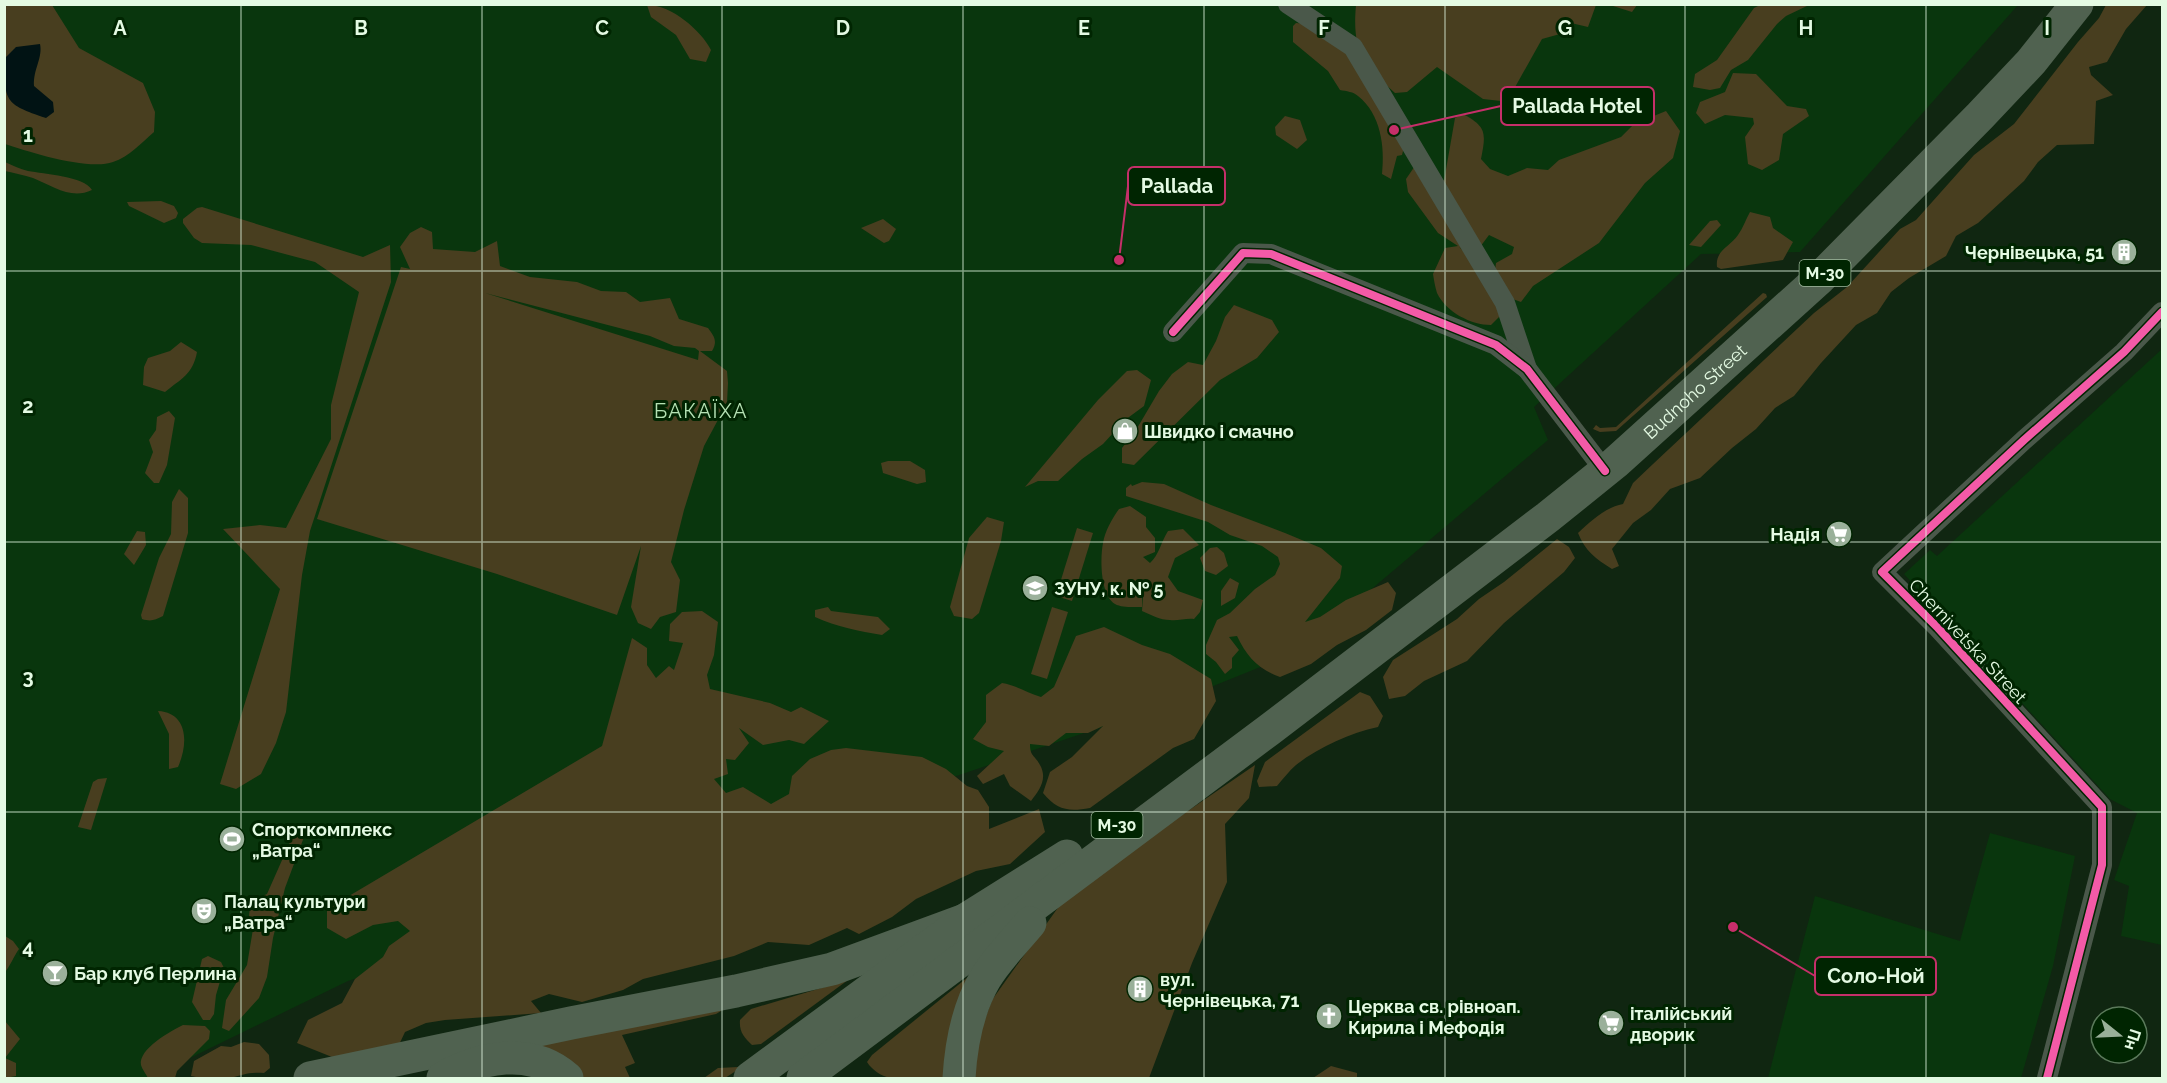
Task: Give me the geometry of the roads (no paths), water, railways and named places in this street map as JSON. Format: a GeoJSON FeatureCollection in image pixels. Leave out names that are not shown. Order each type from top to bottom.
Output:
{"type":"FeatureCollection","features":[{"type":"Feature","properties":{"kind":"highway","name":"Budnoho Street"},"geometry":{"type":"LineString","coordinates":[[1269,729],[1605,471],[1820,278],[2031,62],[2077,4]]}},
{"type":"Feature","properties":{"kind":"highway","name":"М-30"},"geometry":{"type":"LineString","coordinates":[[802,1078],[1269,729]]}},
{"type":"Feature","properties":{"kind":"highway","name":"М-30"},"geometry":{"type":"LineString","coordinates":[[750,1078],[965,920],[1269,729]]}},
{"type":"Feature","properties":{"kind":"highway"},"geometry":{"type":"LineString","coordinates":[[959,1078],[961,1054],[970,1015],[985,978],[1062,884]]}},
{"type":"Feature","properties":{"kind":"highway"},"geometry":{"type":"LineString","coordinates":[[310,1078],[736,991],[832,969],[965,920]]}},
{"type":"Feature","properties":{"kind":"highway"},"geometry":{"type":"LineString","coordinates":[[443,1078],[477,1063],[508,1057],[537,1062],[567,1078]]}},
{"type":"Feature","properties":{"kind":"street"},"geometry":{"type":"LineString","coordinates":[[1288,4],[1353,47],[1504,303],[1527,369]]}},
{"type":"Feature","properties":{"kind":"street"},"geometry":{"type":"LineString","coordinates":[[1173,332],[1243,253],[1271,254],[1496,345],[1527,369],[1605,471]]}},
{"type":"Feature","properties":{"kind":"street","name":"Chernivetska Street"},"geometry":{"type":"LineString","coordinates":[[2047,1078],[2102,865],[2102,807],[1944,634],[1882,572],[2024,440],[2124,352],[2163,312]]}},
{"type":"Feature","properties":{"kind":"place","name":"Pallada Hotel"},"geometry":{"type":"Point","coordinates":[1394,130]}},
{"type":"Feature","properties":{"kind":"place","name":"Чернівецька, 51"},"geometry":{"type":"Point","coordinates":[2124,252]}},
{"type":"Feature","properties":{"kind":"place","name":"Pallada"},"geometry":{"type":"Point","coordinates":[1119,260]}},
{"type":"Feature","properties":{"kind":"place","name":"Швидко і смачно"},"geometry":{"type":"Point","coordinates":[1125,431]}},
{"type":"Feature","properties":{"kind":"place","name":"Надія"},"geometry":{"type":"Point","coordinates":[1839,534]}},
{"type":"Feature","properties":{"kind":"place","name":"ЗУНУ, к. № 5"},"geometry":{"type":"Point","coordinates":[1035,588]}},
{"type":"Feature","properties":{"kind":"place","name":"Спорткомплекс „Ватра“"},"geometry":{"type":"Point","coordinates":[232,839]}},
{"type":"Feature","properties":{"kind":"place","name":"Палац культури „Ватра“"},"geometry":{"type":"Point","coordinates":[204,911]}},
{"type":"Feature","properties":{"kind":"place","name":"Соло-Ной"},"geometry":{"type":"Point","coordinates":[1733,927]}},
{"type":"Feature","properties":{"kind":"place","name":"Бар клуб Перлина"},"geometry":{"type":"Point","coordinates":[55,973]}},
{"type":"Feature","properties":{"kind":"place","name":"вул. Чернівецька, 71"},"geometry":{"type":"Point","coordinates":[1140,989]}},
{"type":"Feature","properties":{"kind":"place","name":"Церква св. рівноап. Кирила і Мефодія"},"geometry":{"type":"Point","coordinates":[1329,1016]}},
{"type":"Feature","properties":{"kind":"place","name":"італійський дворик"},"geometry":{"type":"Point","coordinates":[1611,1023]}},
{"type":"Feature","properties":{"kind":"district","name":"БАКАЇХА"},"geometry":{"type":"Point","coordinates":[701,411]}}]}
